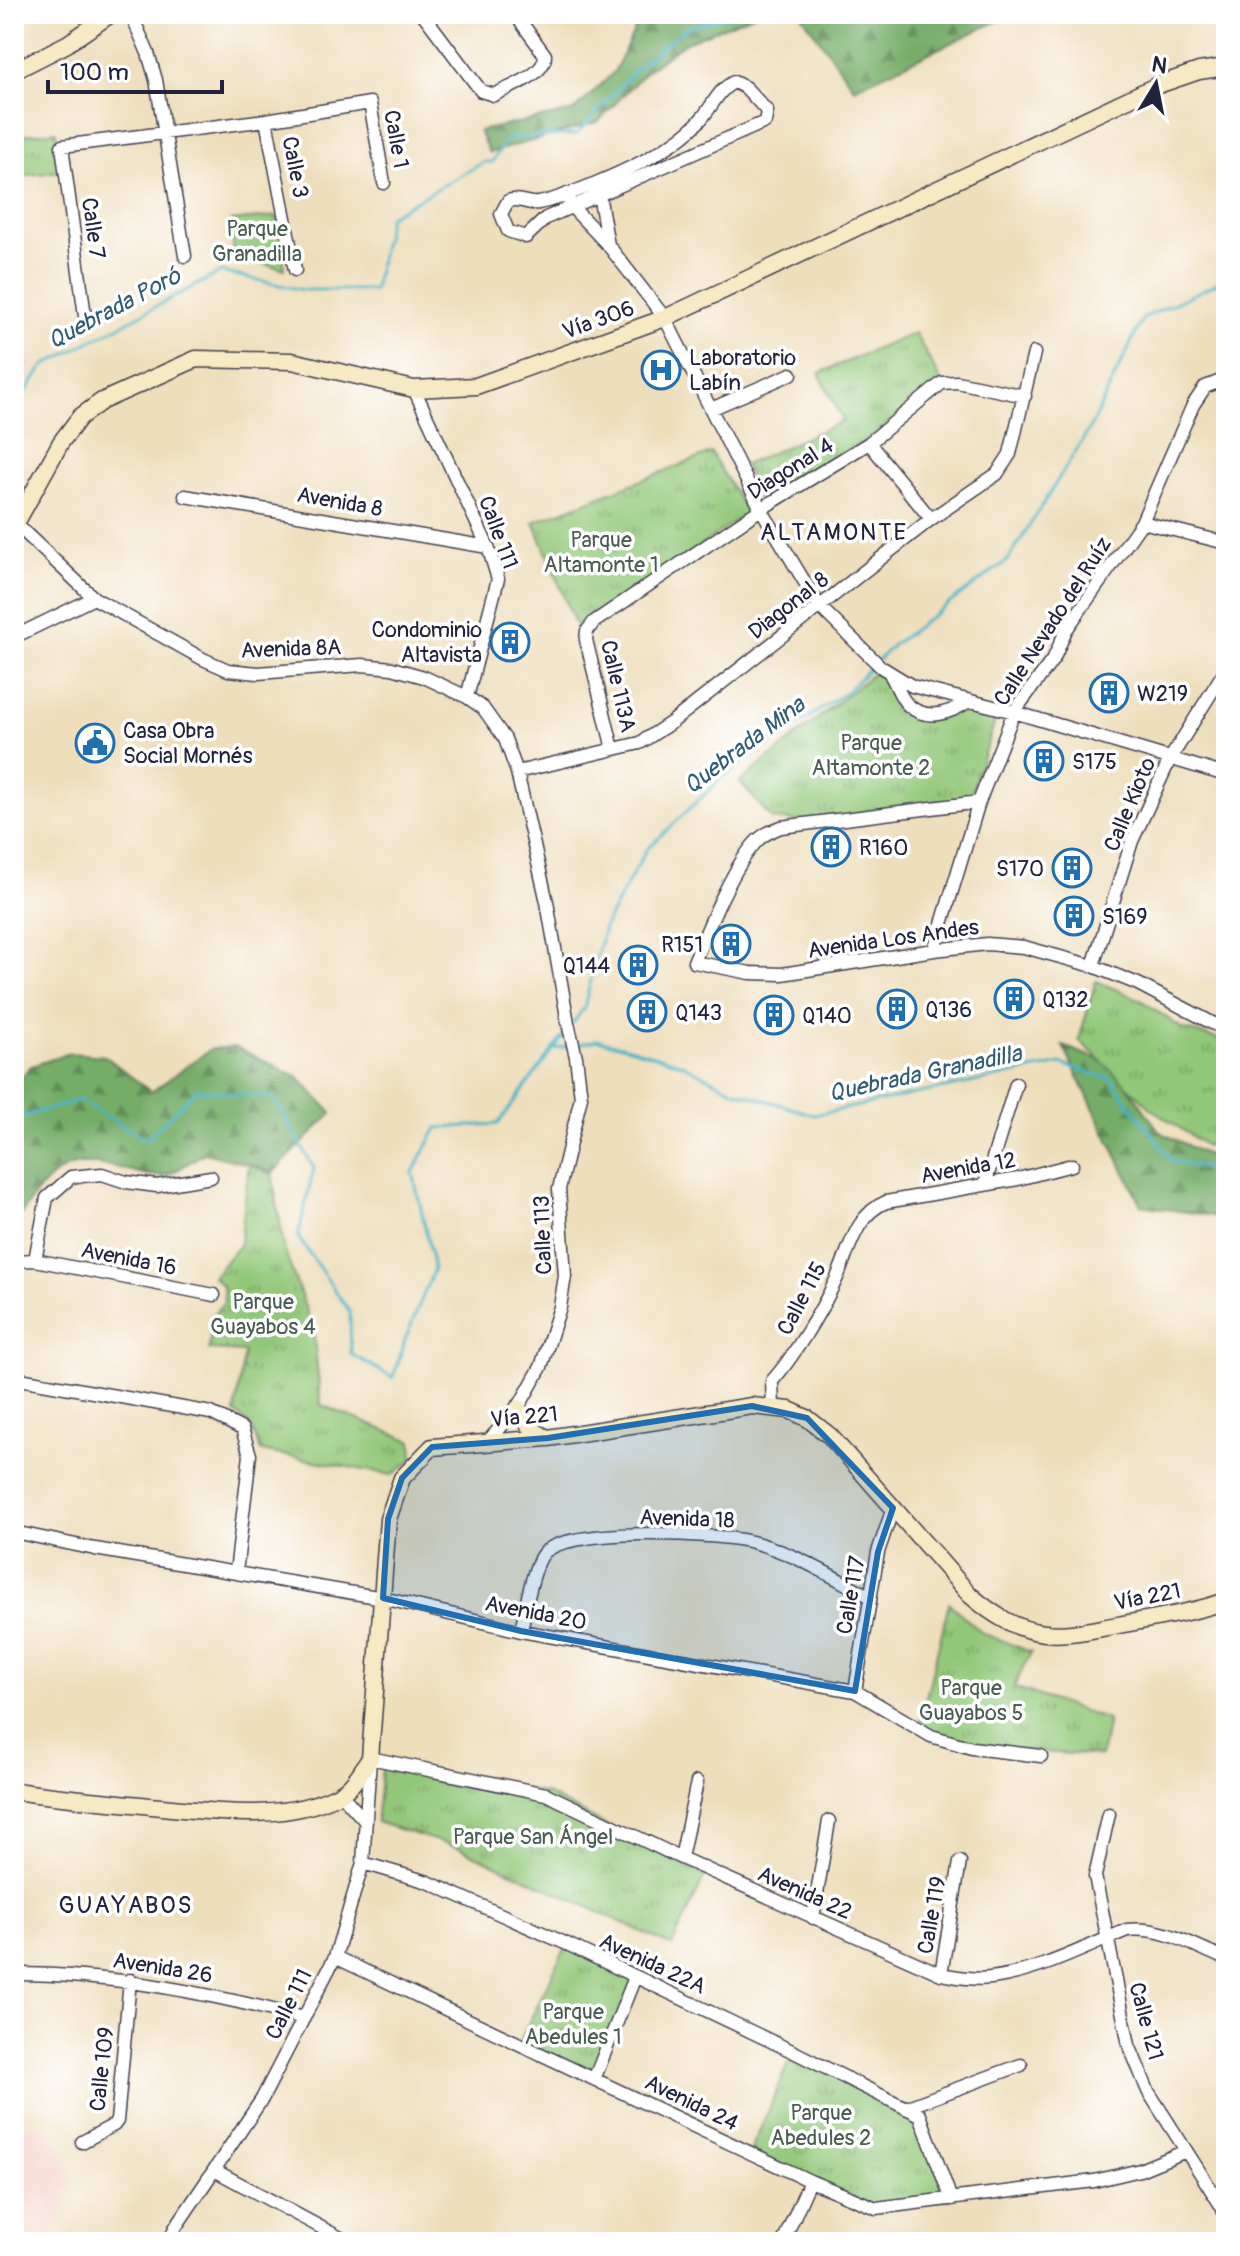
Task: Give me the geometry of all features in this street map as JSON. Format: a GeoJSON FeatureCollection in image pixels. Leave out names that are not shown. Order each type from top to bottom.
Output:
{"type":"FeatureCollection","features":[{"type":"Feature","properties":{"kind":"main road"},"geometry":{"type":"LineString","coordinates":[[14,71],[67,44],[111,14]]}},
{"type":"Feature","properties":{"kind":"main road","name":"Vía 306"},"geometry":{"type":"LineString","coordinates":[[16,526],[61,442],[80,417],[102,401],[196,359],[292,361],[414,389],[476,386],[665,318],[1158,85],[1199,71],[1226,67]]}},
{"type":"Feature","properties":{"kind":"main road","name":"Vía 221"},"geometry":{"type":"LineString","coordinates":[[370,1758],[388,1519],[402,1478],[432,1447],[548,1438],[752,1406],[789,1410],[807,1418],[830,1436],[970,1595],[1012,1624],[1045,1633],[1070,1633],[1226,1601]]}},
{"type":"Feature","properties":{"kind":"main road"},"geometry":{"type":"LineString","coordinates":[[518,1408],[537,1434],[548,1438]]}},
{"type":"Feature","properties":{"kind":"main road"},"geometry":{"type":"LineString","coordinates":[[14,1791],[78,1800],[258,1813],[300,1808],[340,1793],[355,1781],[370,1758]]}},
{"type":"Feature","properties":{"kind":"street"},"geometry":{"type":"LineString","coordinates":[[131,14],[156,80],[185,256]]}},
{"type":"Feature","properties":{"kind":"street"},"geometry":{"type":"LineString","coordinates":[[423,14],[481,91],[494,95],[540,70],[545,62],[545,55],[515,14]]}},
{"type":"Feature","properties":{"kind":"street"},"geometry":{"type":"LineString","coordinates":[[569,200],[535,204],[516,198],[508,201],[501,214],[508,231],[526,237],[569,200],[665,167],[765,122],[767,111],[746,88],[734,82],[724,86],[703,118],[691,130],[598,188]]}},
{"type":"Feature","properties":{"kind":"street","name":"Calle 1"},"geometry":{"type":"LineString","coordinates":[[266,120],[370,103],[384,183]]}},
{"type":"Feature","properties":{"kind":"street"},"geometry":{"type":"LineString","coordinates":[[163,132],[266,120]]}},
{"type":"Feature","properties":{"kind":"street","name":"Calle 3"},"geometry":{"type":"LineString","coordinates":[[266,120],[295,270]]}},
{"type":"Feature","properties":{"kind":"street","name":"Calle 7"},"geometry":{"type":"LineString","coordinates":[[85,316],[62,146],[163,132]]}},
{"type":"Feature","properties":{"kind":"street"},"geometry":{"type":"LineString","coordinates":[[657,152],[665,167]]}},
{"type":"Feature","properties":{"kind":"street"},"geometry":{"type":"LineString","coordinates":[[598,188],[608,245]]}},
{"type":"Feature","properties":{"kind":"street"},"geometry":{"type":"LineString","coordinates":[[569,200],[665,318],[761,509],[819,606],[887,672],[906,704],[925,713],[940,714],[952,712],[964,699]]}},
{"type":"Feature","properties":{"kind":"street","name":"Diagonal 8"},"geometry":{"type":"LineString","coordinates":[[517,772],[640,743],[672,722],[931,519],[997,474],[1010,454],[1034,353]]}},
{"type":"Feature","properties":{"kind":"street"},"geometry":{"type":"LineString","coordinates":[[711,409],[791,374]]}},
{"type":"Feature","properties":{"kind":"street","name":"Calle Nevado del Ruíz"},"geometry":{"type":"LineString","coordinates":[[934,950],[979,802],[1014,712],[1054,658],[1066,630],[1142,522],[1193,405],[1205,387],[1224,379]]}},
{"type":"Feature","properties":{"kind":"street","name":"Diagonal 4"},"geometry":{"type":"LineString","coordinates":[[587,631],[594,622],[761,509],[869,443],[942,383],[957,382],[1025,396]]}},
{"type":"Feature","properties":{"kind":"street","name":"Calle 111"},"geometry":{"type":"LineString","coordinates":[[414,389],[488,547],[498,579],[467,697]]}},
{"type":"Feature","properties":{"kind":"street"},"geometry":{"type":"LineString","coordinates":[[869,443],[931,519]]}},
{"type":"Feature","properties":{"kind":"street","name":"Avenida 8"},"geometry":{"type":"LineString","coordinates":[[185,496],[488,547]]}},
{"type":"Feature","properties":{"kind":"street"},"geometry":{"type":"LineString","coordinates":[[1142,522],[1226,543]]}},
{"type":"Feature","properties":{"kind":"street","name":"Avenida 8A"},"geometry":{"type":"LineString","coordinates":[[16,526],[94,598],[228,670],[258,673],[362,665],[392,668],[424,677],[467,697],[495,722],[517,772]]}},
{"type":"Feature","properties":{"kind":"street"},"geometry":{"type":"LineString","coordinates":[[14,637],[94,598]]}},
{"type":"Feature","properties":{"kind":"street","name":"Calle 113A"},"geometry":{"type":"LineString","coordinates":[[587,631],[586,640],[613,749]]}},
{"type":"Feature","properties":{"kind":"street","name":"Calle Kioto"},"geometry":{"type":"LineString","coordinates":[[1093,966],[1132,841],[1170,759],[1226,669]]}},
{"type":"Feature","properties":{"kind":"street"},"geometry":{"type":"LineString","coordinates":[[887,672],[935,686],[964,699],[1226,775]]}},
{"type":"Feature","properties":{"kind":"street","name":"Calle 113"},"geometry":{"type":"LineString","coordinates":[[488,1441],[518,1408],[541,1367],[560,1307],[565,1276],[559,1189],[563,1163],[579,1109],[576,1057],[547,902],[517,772]]}},
{"type":"Feature","properties":{"kind":"street","name":"Avenida Los Andes"},"geometry":{"type":"LineString","coordinates":[[979,802],[781,827],[769,832],[748,851],[709,925],[694,962],[750,973],[782,974],[987,944],[1024,947],[1093,966],[1138,984],[1226,1028]]}},
{"type":"Feature","properties":{"kind":"street"},"geometry":{"type":"LineString","coordinates":[[985,1184],[1016,1084]]}},
{"type":"Feature","properties":{"kind":"street","name":"Avenida 12"},"geometry":{"type":"LineString","coordinates":[[871,1208],[886,1202],[1072,1165]]}},
{"type":"Feature","properties":{"kind":"street"},"geometry":{"type":"LineString","coordinates":[[35,1260],[47,1198],[71,1177],[102,1174],[126,1182],[157,1186],[211,1177]]}},
{"type":"Feature","properties":{"kind":"street","name":"Calle 115"},"geometry":{"type":"LineString","coordinates":[[773,1407],[772,1381],[786,1367],[834,1283],[854,1233],[871,1208]]}},
{"type":"Feature","properties":{"kind":"street","name":"Avenida 16"},"geometry":{"type":"LineString","coordinates":[[14,1261],[35,1260],[214,1295]]}},
{"type":"Feature","properties":{"kind":"street"},"geometry":{"type":"LineString","coordinates":[[14,1378],[211,1413],[242,1429],[250,1455],[236,1572]]}},
{"type":"Feature","properties":{"kind":"street","name":"Calle 117"},"geometry":{"type":"LineString","coordinates":[[855,1691],[878,1552],[893,1508]]}},
{"type":"Feature","properties":{"kind":"street","name":"Avenida 20"},"geometry":{"type":"LineString","coordinates":[[14,1532],[95,1549],[383,1598],[521,1631],[855,1691],[931,1736],[972,1748],[1041,1756]]}},
{"type":"Feature","properties":{"kind":"street","name":"Avenida 18"},"geometry":{"type":"LineString","coordinates":[[521,1631],[531,1585],[543,1554],[561,1541],[584,1536],[714,1536],[753,1542],[790,1556],[869,1596]]}},
{"type":"Feature","properties":{"kind":"street","name":"Calle 111"},"geometry":{"type":"LineString","coordinates":[[169,2242],[175,2228],[262,2099],[335,1957],[363,1863],[370,1758]]}},
{"type":"Feature","properties":{"kind":"street","name":"Avenida 22"},"geometry":{"type":"LineString","coordinates":[[370,1758],[546,1794],[941,1974],[968,1979],[992,1978],[1040,1966],[1127,1930],[1154,1930],[1226,1959]]}},
{"type":"Feature","properties":{"kind":"street"},"geometry":{"type":"LineString","coordinates":[[681,1858],[697,1782]]}},
{"type":"Feature","properties":{"kind":"street"},"geometry":{"type":"LineString","coordinates":[[340,1793],[366,1822]]}},
{"type":"Feature","properties":{"kind":"street","name":"Calle 121"},"geometry":{"type":"LineString","coordinates":[[1109,1814],[1095,1876],[1129,2045],[1148,2091],[1226,2218]]}},
{"type":"Feature","properties":{"kind":"street"},"geometry":{"type":"LineString","coordinates":[[813,1918],[829,1821]]}},
{"type":"Feature","properties":{"kind":"street","name":"Calle 119"},"geometry":{"type":"LineString","coordinates":[[941,1974],[960,1862]]}},
{"type":"Feature","properties":{"kind":"street","name":"Avenida 22A"},"geometry":{"type":"LineString","coordinates":[[363,1863],[428,1882],[635,1977],[920,2115],[951,2199]]}},
{"type":"Feature","properties":{"kind":"street","name":"Avenida 24"},"geometry":{"type":"LineString","coordinates":[[335,1957],[810,2181],[876,2208],[1094,2181],[1140,2170],[1186,2151]]}},
{"type":"Feature","properties":{"kind":"street","name":"Avenida 26"},"geometry":{"type":"LineString","coordinates":[[14,1974],[130,1980],[206,1993],[304,2018]]}},
{"type":"Feature","properties":{"kind":"street"},"geometry":{"type":"LineString","coordinates":[[595,2077],[635,1977]]}},
{"type":"Feature","properties":{"kind":"street","name":"Calle 109"},"geometry":{"type":"LineString","coordinates":[[82,2142],[117,2121],[130,1980]]}},
{"type":"Feature","properties":{"kind":"street"},"geometry":{"type":"LineString","coordinates":[[905,2108],[1021,2065]]}},
{"type":"Feature","properties":{"kind":"street"},"geometry":{"type":"LineString","coordinates":[[216,2171],[348,2242]]}},
{"type":"Feature","properties":{"kind":"street"},"geometry":{"type":"LineString","coordinates":[[783,2242],[810,2181]]}},
{"type":"Feature","properties":{"kind":"highlighted area"},"geometry":{"type":"Polygon","coordinates":[[[752,1406],[807,1418],[893,1508],[878,1552],[855,1691],[521,1631],[383,1598],[388,1519],[402,1478],[432,1447],[548,1438],[752,1406]]]}},
{"type":"Feature","properties":{"kind":"shaded area"},"geometry":{"type":"Polygon","coordinates":[[[14,224],[32,377],[14,396],[14,224]]]}},
{"type":"Feature","properties":{"kind":"shaded area"},"geometry":{"type":"Polygon","coordinates":[[[14,2126],[47,2127],[73,2178],[49,2242],[14,2242],[14,2126]]]}},
{"type":"Feature","properties":{"kind":"green space"},"geometry":{"type":"Polygon","coordinates":[[[647,14],[755,14],[684,43],[646,71],[598,122],[489,153],[479,131],[574,111],[614,72],[639,21],[647,14]]]}},
{"type":"Feature","properties":{"kind":"green space"},"geometry":{"type":"Polygon","coordinates":[[[801,14],[1013,14],[854,88],[801,14]]]}},
{"type":"Feature","properties":{"kind":"green space"},"geometry":{"type":"Polygon","coordinates":[[[56,131],[61,171],[14,177],[14,136],[56,131]]]}},
{"type":"Feature","properties":{"kind":"green space","name":"Parque Granadilla"},"geometry":{"type":"Polygon","coordinates":[[[277,216],[285,269],[234,258],[231,221],[277,216]]]}},
{"type":"Feature","properties":{"kind":"green space"},"geometry":{"type":"Polygon","coordinates":[[[915,333],[942,383],[871,437],[759,501],[744,465],[843,421],[819,373],[915,333]]]}},
{"type":"Feature","properties":{"kind":"green space","name":"Parque Altamonte 1"},"geometry":{"type":"Polygon","coordinates":[[[711,453],[747,513],[578,631],[534,522],[711,453]]]}},
{"type":"Feature","properties":{"kind":"green space","name":"Parque Altamonte 2"},"geometry":{"type":"Polygon","coordinates":[[[881,667],[906,704],[922,712],[962,706],[997,715],[967,805],[816,823],[772,819],[740,782],[881,667]]]}},
{"type":"Feature","properties":{"kind":"green space"},"geometry":{"type":"Polygon","coordinates":[[[1096,981],[1139,999],[1183,1029],[1226,1041],[1226,1141],[1206,1146],[1152,1109],[1079,1040],[1096,981]]]}},
{"type":"Feature","properties":{"kind":"green space"},"geometry":{"type":"Polygon","coordinates":[[[1063,1046],[1112,1064],[1160,1132],[1207,1155],[1226,1151],[1226,1218],[1141,1205],[1063,1046]]]}},
{"type":"Feature","properties":{"kind":"green space"},"geometry":{"type":"Polygon","coordinates":[[[235,1047],[298,1077],[332,1113],[272,1174],[256,1166],[204,1153],[161,1176],[107,1165],[76,1165],[52,1176],[19,1217],[14,1216],[14,1085],[31,1066],[70,1053],[105,1056],[151,1092],[211,1049],[235,1047]]]}},
{"type":"Feature","properties":{"kind":"green space","name":"Parque Guayabos 4"},"geometry":{"type":"Polygon","coordinates":[[[249,1164],[272,1174],[285,1252],[313,1328],[321,1405],[412,1441],[413,1459],[392,1475],[261,1451],[250,1425],[235,1413],[244,1352],[209,1350],[212,1317],[224,1302],[223,1286],[213,1277],[240,1244],[249,1164]]]}},
{"type":"Feature","properties":{"kind":"green space","name":"Parque Guayabos 5"},"geometry":{"type":"Polygon","coordinates":[[[949,1603],[982,1633],[1031,1652],[1014,1687],[1108,1720],[1101,1756],[969,1747],[919,1726],[949,1603]]]}},
{"type":"Feature","properties":{"kind":"green space","name":"Parque San Ángel"},"geometry":{"type":"Polygon","coordinates":[[[383,1761],[546,1794],[705,1876],[672,1946],[460,1848],[376,1822],[383,1761]]]}},
{"type":"Feature","properties":{"kind":"green space","name":"Parque Abedules 1"},"geometry":{"type":"Polygon","coordinates":[[[567,1944],[635,1977],[595,2077],[519,2043],[567,1944]]]}},
{"type":"Feature","properties":{"kind":"green space","name":"Parque Abedules 2"},"geometry":{"type":"Polygon","coordinates":[[[794,2052],[920,2115],[951,2199],[876,2208],[750,2152],[794,2052]]]}},
{"type":"Feature","properties":{"kind":"waterway","name":"Quebrada Poró"},"geometry":{"type":"LineString","coordinates":[[14,401],[21,398],[44,366],[221,272],[303,290],[374,290],[389,216],[484,162],[492,162],[507,139],[577,134],[638,67],[685,28],[735,14]]}},
{"type":"Feature","properties":{"kind":"waterway","name":"Quebrada Mina"},"geometry":{"type":"LineString","coordinates":[[879,659],[894,644],[1008,560],[1089,430],[1143,318],[1226,279]]}},
{"type":"Feature","properties":{"kind":"waterway","name":"Quebrada Mina"},"geometry":{"type":"LineString","coordinates":[[573,1023],[584,1008],[604,927],[646,850],[725,775],[846,692],[874,664]]}},
{"type":"Feature","properties":{"kind":"waterway","name":"Quebrada Mina"},"geometry":{"type":"LineString","coordinates":[[14,1119],[80,1100],[146,1140],[197,1089],[274,1098],[314,1168],[298,1237],[350,1312],[351,1354],[393,1378],[434,1269],[413,1172],[437,1128],[498,1124],[566,1032]]}},
{"type":"Feature","properties":{"kind":"waterway","name":"Quebrada Granadilla"},"geometry":{"type":"LineString","coordinates":[[578,1044],[598,1040],[633,1049],[682,1064],[733,1090],[814,1115],[1061,1064],[1111,1079],[1172,1161],[1213,1170],[1226,1169]]}},
{"type":"Feature","properties":{"kind":"waterway","name":"Quebrada Granadilla"},"geometry":{"type":"LineString","coordinates":[[554,1049],[570,1046]]}},
{"type":"Feature","properties":{"kind":"place","name":"Laboratorio Labín"},"geometry":{"type":"Point","coordinates":[661,370]}},
{"type":"Feature","properties":{"kind":"place","name":"Condominio Altavista"},"geometry":{"type":"Point","coordinates":[510,642]}},
{"type":"Feature","properties":{"kind":"place","name":"W219"},"geometry":{"type":"Point","coordinates":[1109,693]}},
{"type":"Feature","properties":{"kind":"place","name":"Casa Obra Social Mornés"},"geometry":{"type":"Point","coordinates":[95,743]}},
{"type":"Feature","properties":{"kind":"place","name":"S175"},"geometry":{"type":"Point","coordinates":[1044,761]}},
{"type":"Feature","properties":{"kind":"place","name":"R160"},"geometry":{"type":"Point","coordinates":[831,847]}},
{"type":"Feature","properties":{"kind":"place","name":"S170"},"geometry":{"type":"Point","coordinates":[1072,868]}},
{"type":"Feature","properties":{"kind":"place","name":"S169"},"geometry":{"type":"Point","coordinates":[1074,916]}},
{"type":"Feature","properties":{"kind":"place","name":"R151"},"geometry":{"type":"Point","coordinates":[731,944]}},
{"type":"Feature","properties":{"kind":"place","name":"Q144"},"geometry":{"type":"Point","coordinates":[638,965]}},
{"type":"Feature","properties":{"kind":"place","name":"Q132"},"geometry":{"type":"Point","coordinates":[1014,999]}},
{"type":"Feature","properties":{"kind":"place","name":"Q136"},"geometry":{"type":"Point","coordinates":[897,1009]}},
{"type":"Feature","properties":{"kind":"place","name":"Q143"},"geometry":{"type":"Point","coordinates":[647,1012]}},
{"type":"Feature","properties":{"kind":"place","name":"Q140"},"geometry":{"type":"Point","coordinates":[774,1015]}},
{"type":"Feature","properties":{"kind":"district","name":"ALTAMONTE"},"geometry":{"type":"Point","coordinates":[834,532]}},
{"type":"Feature","properties":{"kind":"district","name":"GUAYABOS"},"geometry":{"type":"Point","coordinates":[126,1905]}}]}
